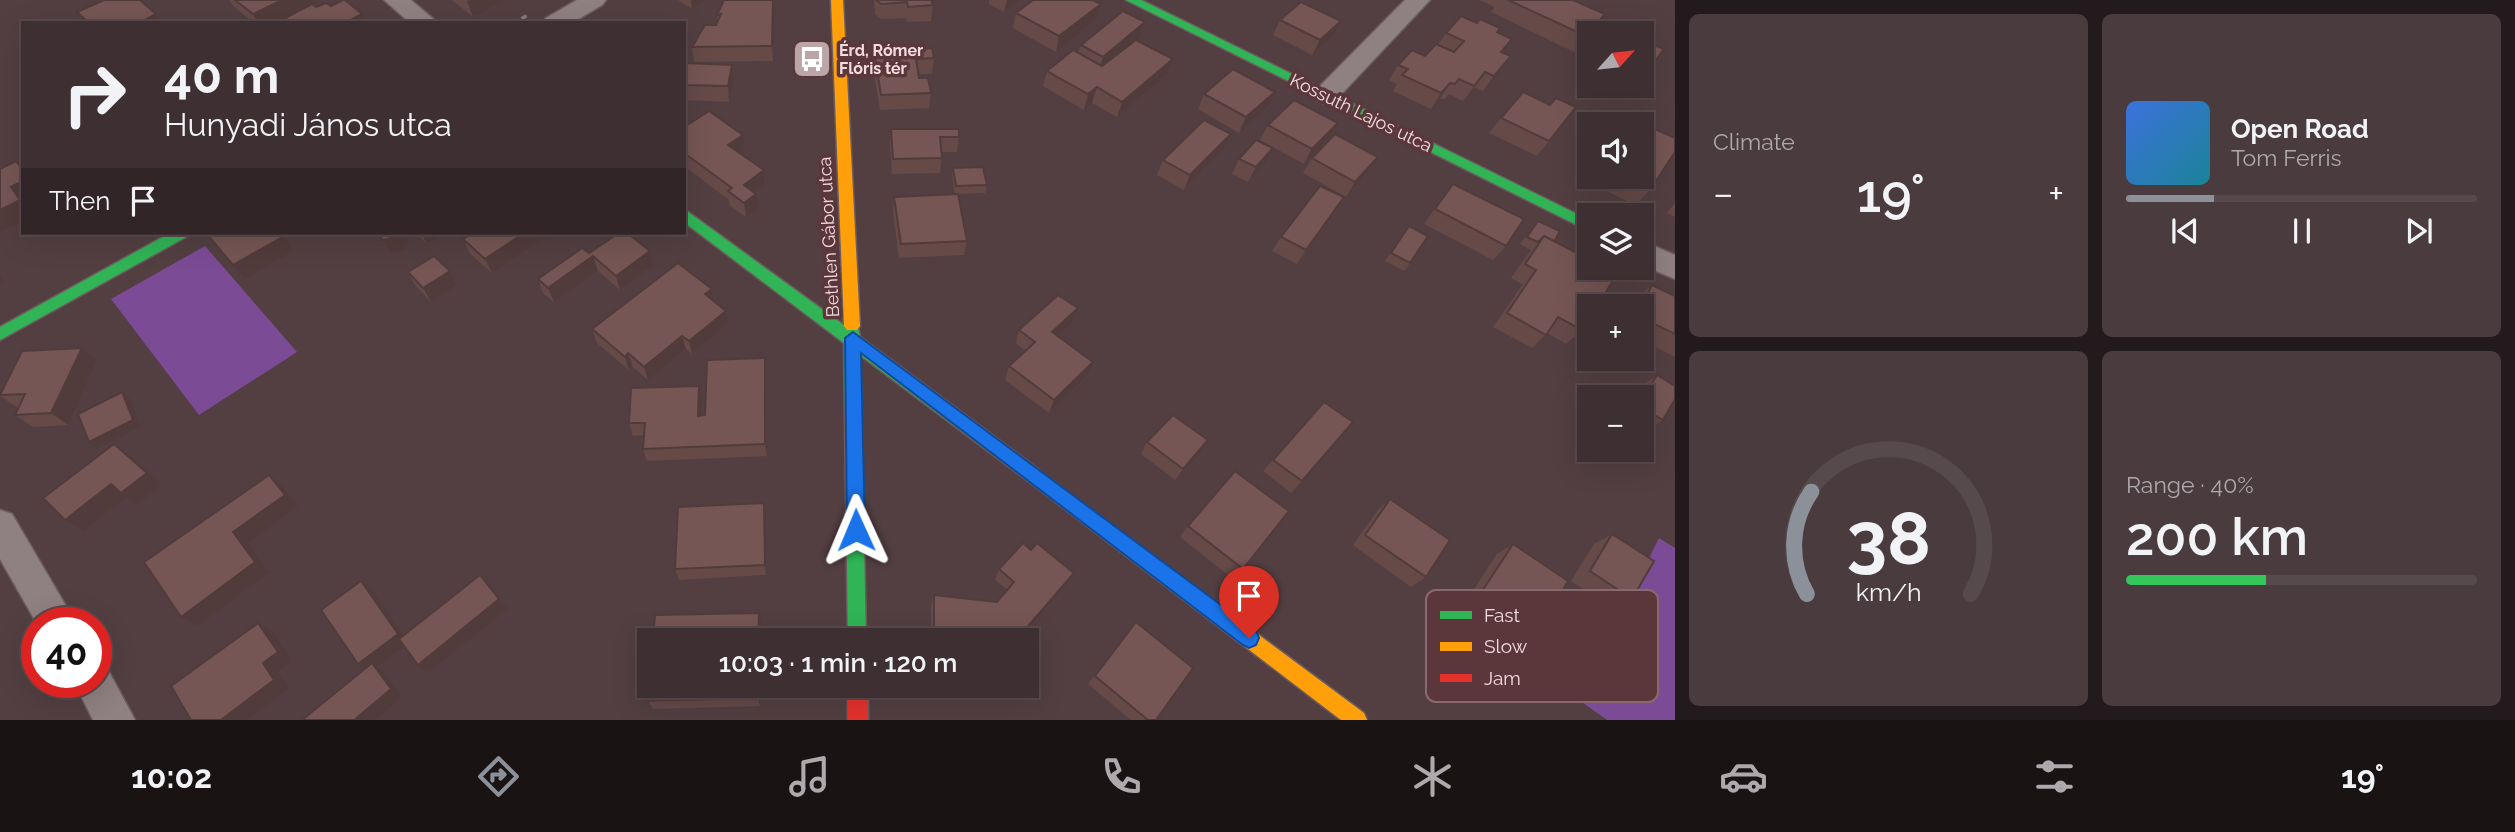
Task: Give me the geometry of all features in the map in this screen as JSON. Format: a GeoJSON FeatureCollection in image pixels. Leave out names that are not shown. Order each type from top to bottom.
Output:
{"type":"FeatureCollection","features":[{"type":"Feature","properties":{"kind":"street"},"geometry":{"type":"LineString","coordinates":[[396,0],[423,21]]}},
{"type":"Feature","properties":{"kind":"street"},"geometry":{"type":"LineString","coordinates":[[557,21],[594,0]]}},
{"type":"Feature","properties":{"kind":"street","name":"Bethlen Gábor utca"},"geometry":{"type":"LineString","coordinates":[[837,0],[853,338],[857,628]]}},
{"type":"Feature","properties":{"kind":"street","name":"Kossuth Lajos utca"},"geometry":{"type":"LineString","coordinates":[[1132,0],[1577,220]]}},
{"type":"Feature","properties":{"kind":"street"},"geometry":{"type":"LineString","coordinates":[[1326,95],[1418,0]]}},
{"type":"Feature","properties":{"kind":"street"},"geometry":{"type":"LineString","coordinates":[[686,215],[853,338],[1357,720]]}},
{"type":"Feature","properties":{"kind":"street"},"geometry":{"type":"LineString","coordinates":[[0,334],[177,235]]}},
{"type":"Feature","properties":{"kind":"street"},"geometry":{"type":"LineString","coordinates":[[1654,258],[1675,268]]}},
{"type":"Feature","properties":{"kind":"street"},"geometry":{"type":"LineString","coordinates":[[0,526],[48,607]]}},
{"type":"Feature","properties":{"kind":"street"},"geometry":{"type":"LineString","coordinates":[[102,698],[115,720]]}},
{"type":"Feature","properties":{"kind":"street"},"geometry":{"type":"LineString","coordinates":[[858,698],[858,720]]}},
{"type":"Feature","properties":{"kind":"shaded area"},"geometry":{"type":"Polygon","coordinates":[[[205,246],[297,352],[199,415],[111,299],[205,246]]]}},
{"type":"Feature","properties":{"kind":"shaded area"},"geometry":{"type":"Polygon","coordinates":[[[1659,538],[1675,548],[1675,720],[1607,720],[1582,702],[1658,702],[1658,590],[1633,590],[1659,538]]]}},
{"type":"Feature","properties":{"kind":"building"},"geometry":{"type":"Polygon","coordinates":[[[104,0],[140,0],[156,14],[143,21],[87,21],[77,12],[104,0]]]}},
{"type":"Feature","properties":{"kind":"building"},"geometry":{"type":"Polygon","coordinates":[[[235,0],[282,0],[253,14],[235,0]]]}},
{"type":"Feature","properties":{"kind":"building"},"geometry":{"type":"Polygon","coordinates":[[[345,0],[362,14],[349,21],[289,21],[285,18],[312,4],[316,7],[326,3],[331,6],[345,0]]]}},
{"type":"Feature","properties":{"kind":"building"},"geometry":{"type":"Polygon","coordinates":[[[724,0],[773,0],[772,46],[692,47],[705,25],[716,25],[724,0]]]}},
{"type":"Feature","properties":{"kind":"building"},"geometry":{"type":"Polygon","coordinates":[[[876,0],[931,0],[933,5],[908,7],[907,2],[881,4],[876,0]]]}},
{"type":"Feature","properties":{"kind":"building"},"geometry":{"type":"Polygon","coordinates":[[[1033,0],[1093,0],[1101,4],[1059,36],[1016,13],[1033,0]]]}},
{"type":"Feature","properties":{"kind":"building"},"geometry":{"type":"Polygon","coordinates":[[[1508,0],[1573,0],[1605,14],[1599,21],[1577,21],[1577,32],[1508,0]]]}},
{"type":"Feature","properties":{"kind":"building"},"geometry":{"type":"Polygon","coordinates":[[[1301,2],[1341,21],[1320,40],[1280,20],[1301,2]]]}},
{"type":"Feature","properties":{"kind":"building"},"geometry":{"type":"Polygon","coordinates":[[[1123,11],[1145,22],[1103,57],[1081,45],[1123,11]]]}},
{"type":"Feature","properties":{"kind":"building"},"geometry":{"type":"Polygon","coordinates":[[[1461,16],[1477,23],[1480,19],[1500,28],[1497,32],[1512,39],[1501,52],[1511,56],[1494,76],[1485,72],[1474,86],[1459,79],[1455,84],[1450,83],[1441,93],[1402,75],[1408,69],[1398,65],[1412,50],[1425,56],[1436,44],[1454,52],[1464,41],[1446,33],[1461,16]]]}},
{"type":"Feature","properties":{"kind":"building"},"geometry":{"type":"Polygon","coordinates":[[[1136,40],[1173,59],[1122,102],[1097,87],[1088,94],[1047,71],[1073,50],[1102,66],[1136,40]]]}},
{"type":"Feature","properties":{"kind":"building"},"geometry":{"type":"Polygon","coordinates":[[[1654,45],[1664,49],[1654,61],[1654,45]]]}},
{"type":"Feature","properties":{"kind":"building"},"geometry":{"type":"Polygon","coordinates":[[[932,48],[934,58],[916,59],[919,78],[928,78],[931,93],[881,95],[874,50],[932,48]]]}},
{"type":"Feature","properties":{"kind":"building"},"geometry":{"type":"Polygon","coordinates":[[[686,63],[732,65],[728,86],[686,85],[686,63]]]}},
{"type":"Feature","properties":{"kind":"building"},"geometry":{"type":"Polygon","coordinates":[[[1233,69],[1275,92],[1246,117],[1204,94],[1233,69]]]}},
{"type":"Feature","properties":{"kind":"building"},"geometry":{"type":"Polygon","coordinates":[[[1523,92],[1550,105],[1556,98],[1576,107],[1549,141],[1501,118],[1523,92]]]}},
{"type":"Feature","properties":{"kind":"building"},"geometry":{"type":"Polygon","coordinates":[[[1294,100],[1338,123],[1312,149],[1268,125],[1294,100]]]}},
{"type":"Feature","properties":{"kind":"building"},"geometry":{"type":"Polygon","coordinates":[[[709,111],[743,135],[728,145],[764,170],[744,185],[756,194],[744,203],[728,191],[732,188],[686,154],[687,125],[709,111]]]}},
{"type":"Feature","properties":{"kind":"building"},"geometry":{"type":"Polygon","coordinates":[[[1204,120],[1231,134],[1190,175],[1163,160],[1204,120]]]}},
{"type":"Feature","properties":{"kind":"building"},"geometry":{"type":"Polygon","coordinates":[[[1654,128],[1675,138],[1675,152],[1654,184],[1654,128]]]}},
{"type":"Feature","properties":{"kind":"building"},"geometry":{"type":"Polygon","coordinates":[[[891,129],[959,129],[959,137],[940,137],[942,158],[893,159],[891,129]]]}},
{"type":"Feature","properties":{"kind":"building"},"geometry":{"type":"Polygon","coordinates":[[[1335,134],[1378,157],[1355,182],[1312,158],[1335,134]]]}},
{"type":"Feature","properties":{"kind":"building"},"geometry":{"type":"Polygon","coordinates":[[[1256,140],[1273,148],[1256,167],[1239,159],[1256,140]]]}},
{"type":"Feature","properties":{"kind":"building"},"geometry":{"type":"Polygon","coordinates":[[[16,161],[21,167],[21,182],[11,187],[20,200],[0,210],[0,169],[16,161]]]}},
{"type":"Feature","properties":{"kind":"building"},"geometry":{"type":"Polygon","coordinates":[[[983,167],[987,185],[956,186],[953,168],[983,167]]]}},
{"type":"Feature","properties":{"kind":"building"},"geometry":{"type":"Polygon","coordinates":[[[1453,184],[1524,219],[1506,246],[1435,209],[1453,184]]]}},
{"type":"Feature","properties":{"kind":"building"},"geometry":{"type":"Polygon","coordinates":[[[1320,186],[1344,197],[1306,250],[1281,237],[1320,186]]]}},
{"type":"Feature","properties":{"kind":"building"},"geometry":{"type":"Polygon","coordinates":[[[958,194],[967,241],[901,244],[894,197],[958,194]]]}},
{"type":"Feature","properties":{"kind":"building"},"geometry":{"type":"Polygon","coordinates":[[[1538,221],[1560,231],[1554,242],[1544,236],[1538,242],[1527,237],[1538,221]]]}},
{"type":"Feature","properties":{"kind":"building"},"geometry":{"type":"Polygon","coordinates":[[[1409,226],[1428,236],[1410,263],[1391,253],[1409,226]]]}},
{"type":"Feature","properties":{"kind":"building"},"geometry":{"type":"Polygon","coordinates":[[[208,235],[284,236],[233,265],[208,235]]]}},
{"type":"Feature","properties":{"kind":"building"},"geometry":{"type":"Polygon","coordinates":[[[379,235],[396,235],[395,237],[383,240],[379,235]]]}},
{"type":"Feature","properties":{"kind":"building"},"geometry":{"type":"Polygon","coordinates":[[[470,235],[521,235],[485,259],[463,239],[470,235]]]}},
{"type":"Feature","properties":{"kind":"building"},"geometry":{"type":"Polygon","coordinates":[[[616,235],[630,235],[650,251],[616,276],[593,256],[548,288],[538,279],[582,248],[589,253],[616,235]]]}},
{"type":"Feature","properties":{"kind":"building"},"geometry":{"type":"Polygon","coordinates":[[[1544,236],[1575,252],[1577,249],[1577,280],[1613,280],[1605,294],[1577,294],[1577,327],[1558,317],[1546,335],[1507,313],[1536,270],[1525,264],[1544,236]]]}},
{"type":"Feature","properties":{"kind":"building"},"geometry":{"type":"Polygon","coordinates":[[[434,256],[450,271],[423,288],[408,272],[434,256]]]}},
{"type":"Feature","properties":{"kind":"building"},"geometry":{"type":"Polygon","coordinates":[[[678,263],[712,289],[705,294],[726,311],[689,341],[682,336],[644,367],[628,353],[625,357],[592,329],[678,263]]]}},
{"type":"Feature","properties":{"kind":"building"},"geometry":{"type":"Polygon","coordinates":[[[1652,285],[1675,296],[1675,334],[1654,324],[1654,294],[1647,294],[1652,285]]]}},
{"type":"Feature","properties":{"kind":"building"},"geometry":{"type":"Polygon","coordinates":[[[1058,295],[1078,308],[1052,332],[1093,362],[1054,400],[1009,366],[1035,342],[1019,330],[1058,295]]]}},
{"type":"Feature","properties":{"kind":"building"},"geometry":{"type":"Polygon","coordinates":[[[82,348],[51,413],[15,415],[25,394],[0,395],[22,351],[82,348]]]}},
{"type":"Feature","properties":{"kind":"building"},"geometry":{"type":"Polygon","coordinates":[[[765,358],[765,444],[643,449],[645,423],[629,423],[631,388],[699,386],[698,416],[705,415],[707,360],[765,358]]]}},
{"type":"Feature","properties":{"kind":"building"},"geometry":{"type":"Polygon","coordinates":[[[1657,375],[1675,386],[1675,399],[1663,420],[1654,415],[1654,385],[1651,385],[1657,375]]]}},
{"type":"Feature","properties":{"kind":"building"},"geometry":{"type":"Polygon","coordinates":[[[122,392],[133,420],[89,442],[78,414],[122,392]]]}},
{"type":"Feature","properties":{"kind":"building"},"geometry":{"type":"Polygon","coordinates":[[[1324,402],[1353,422],[1302,481],[1273,460],[1324,402]]]}},
{"type":"Feature","properties":{"kind":"building"},"geometry":{"type":"Polygon","coordinates":[[[1173,415],[1208,440],[1183,469],[1147,442],[1173,415]]]}},
{"type":"Feature","properties":{"kind":"building"},"geometry":{"type":"Polygon","coordinates":[[[114,444],[147,473],[121,493],[111,484],[65,520],[43,498],[114,444]]]}},
{"type":"Feature","properties":{"kind":"building"},"geometry":{"type":"Polygon","coordinates":[[[1235,471],[1289,511],[1243,569],[1188,526],[1235,471]]]}},
{"type":"Feature","properties":{"kind":"building"},"geometry":{"type":"Polygon","coordinates":[[[269,475],[285,495],[233,532],[255,562],[181,617],[144,562],[269,475]]]}},
{"type":"Feature","properties":{"kind":"building"},"geometry":{"type":"Polygon","coordinates":[[[1390,499],[1450,540],[1426,577],[1365,535],[1390,499]]]}},
{"type":"Feature","properties":{"kind":"building"},"geometry":{"type":"Polygon","coordinates":[[[764,503],[765,565],[675,569],[678,507],[764,503]]]}},
{"type":"Feature","properties":{"kind":"building"},"geometry":{"type":"Polygon","coordinates":[[[1612,534],[1654,561],[1637,590],[1618,590],[1590,571],[1612,534]]]}},
{"type":"Feature","properties":{"kind":"building"},"geometry":{"type":"Polygon","coordinates":[[[1023,543],[1031,550],[1037,543],[1074,573],[1026,628],[934,628],[934,595],[997,602],[1014,582],[999,569],[1023,543]]]}},
{"type":"Feature","properties":{"kind":"building"},"geometry":{"type":"Polygon","coordinates":[[[1513,544],[1568,581],[1563,590],[1483,590],[1513,544]]]}},
{"type":"Feature","properties":{"kind":"building"},"geometry":{"type":"Polygon","coordinates":[[[480,575],[499,599],[418,665],[399,639],[480,575]]]}},
{"type":"Feature","properties":{"kind":"building"},"geometry":{"type":"Polygon","coordinates":[[[361,581],[398,634],[358,664],[321,610],[361,581]]]}},
{"type":"Feature","properties":{"kind":"building"},"geometry":{"type":"Polygon","coordinates":[[[759,613],[758,628],[654,628],[655,615],[759,613]]]}},
{"type":"Feature","properties":{"kind":"building"},"geometry":{"type":"Polygon","coordinates":[[[1136,622],[1193,668],[1156,720],[1148,720],[1095,676],[1136,622]]]}},
{"type":"Feature","properties":{"kind":"building"},"geometry":{"type":"Polygon","coordinates":[[[258,623],[278,652],[263,663],[274,680],[221,720],[191,720],[171,686],[258,623]]]}},
{"type":"Feature","properties":{"kind":"building"},"geometry":{"type":"Polygon","coordinates":[[[372,663],[391,689],[354,720],[302,720],[372,663]]]}},
{"type":"Feature","properties":{"kind":"building"},"geometry":{"type":"Polygon","coordinates":[[[648,698],[758,698],[648,701],[648,698]]]}},
{"type":"Feature","properties":{"kind":"traffic: fast"},"geometry":{"type":"LineString","coordinates":[[1132,0],[1577,220]]}},
{"type":"Feature","properties":{"kind":"traffic: fast"},"geometry":{"type":"LineString","coordinates":[[686,215],[1033,475]]}},
{"type":"Feature","properties":{"kind":"traffic: fast"},"geometry":{"type":"LineString","coordinates":[[0,334],[177,235]]}},
{"type":"Feature","properties":{"kind":"traffic: fast"},"geometry":{"type":"LineString","coordinates":[[852,326],[857,628]]}},
{"type":"Feature","properties":{"kind":"traffic: slow"},"geometry":{"type":"LineString","coordinates":[[837,0],[852,326]]}},
{"type":"Feature","properties":{"kind":"traffic: slow"},"geometry":{"type":"LineString","coordinates":[[1033,475],[1357,720]]}},
{"type":"Feature","properties":{"kind":"traffic: jam"},"geometry":{"type":"LineString","coordinates":[[858,698],[858,720]]}},
{"type":"Feature","properties":{"kind":"place","name":"Érd, Rómer Flóris tér"},"geometry":{"type":"Point","coordinates":[812,59]}},
{"type":"Feature","properties":{"kind":"route"},"geometry":{"type":"LineString","coordinates":[[856,530],[853,338],[1249,638]]}}]}
